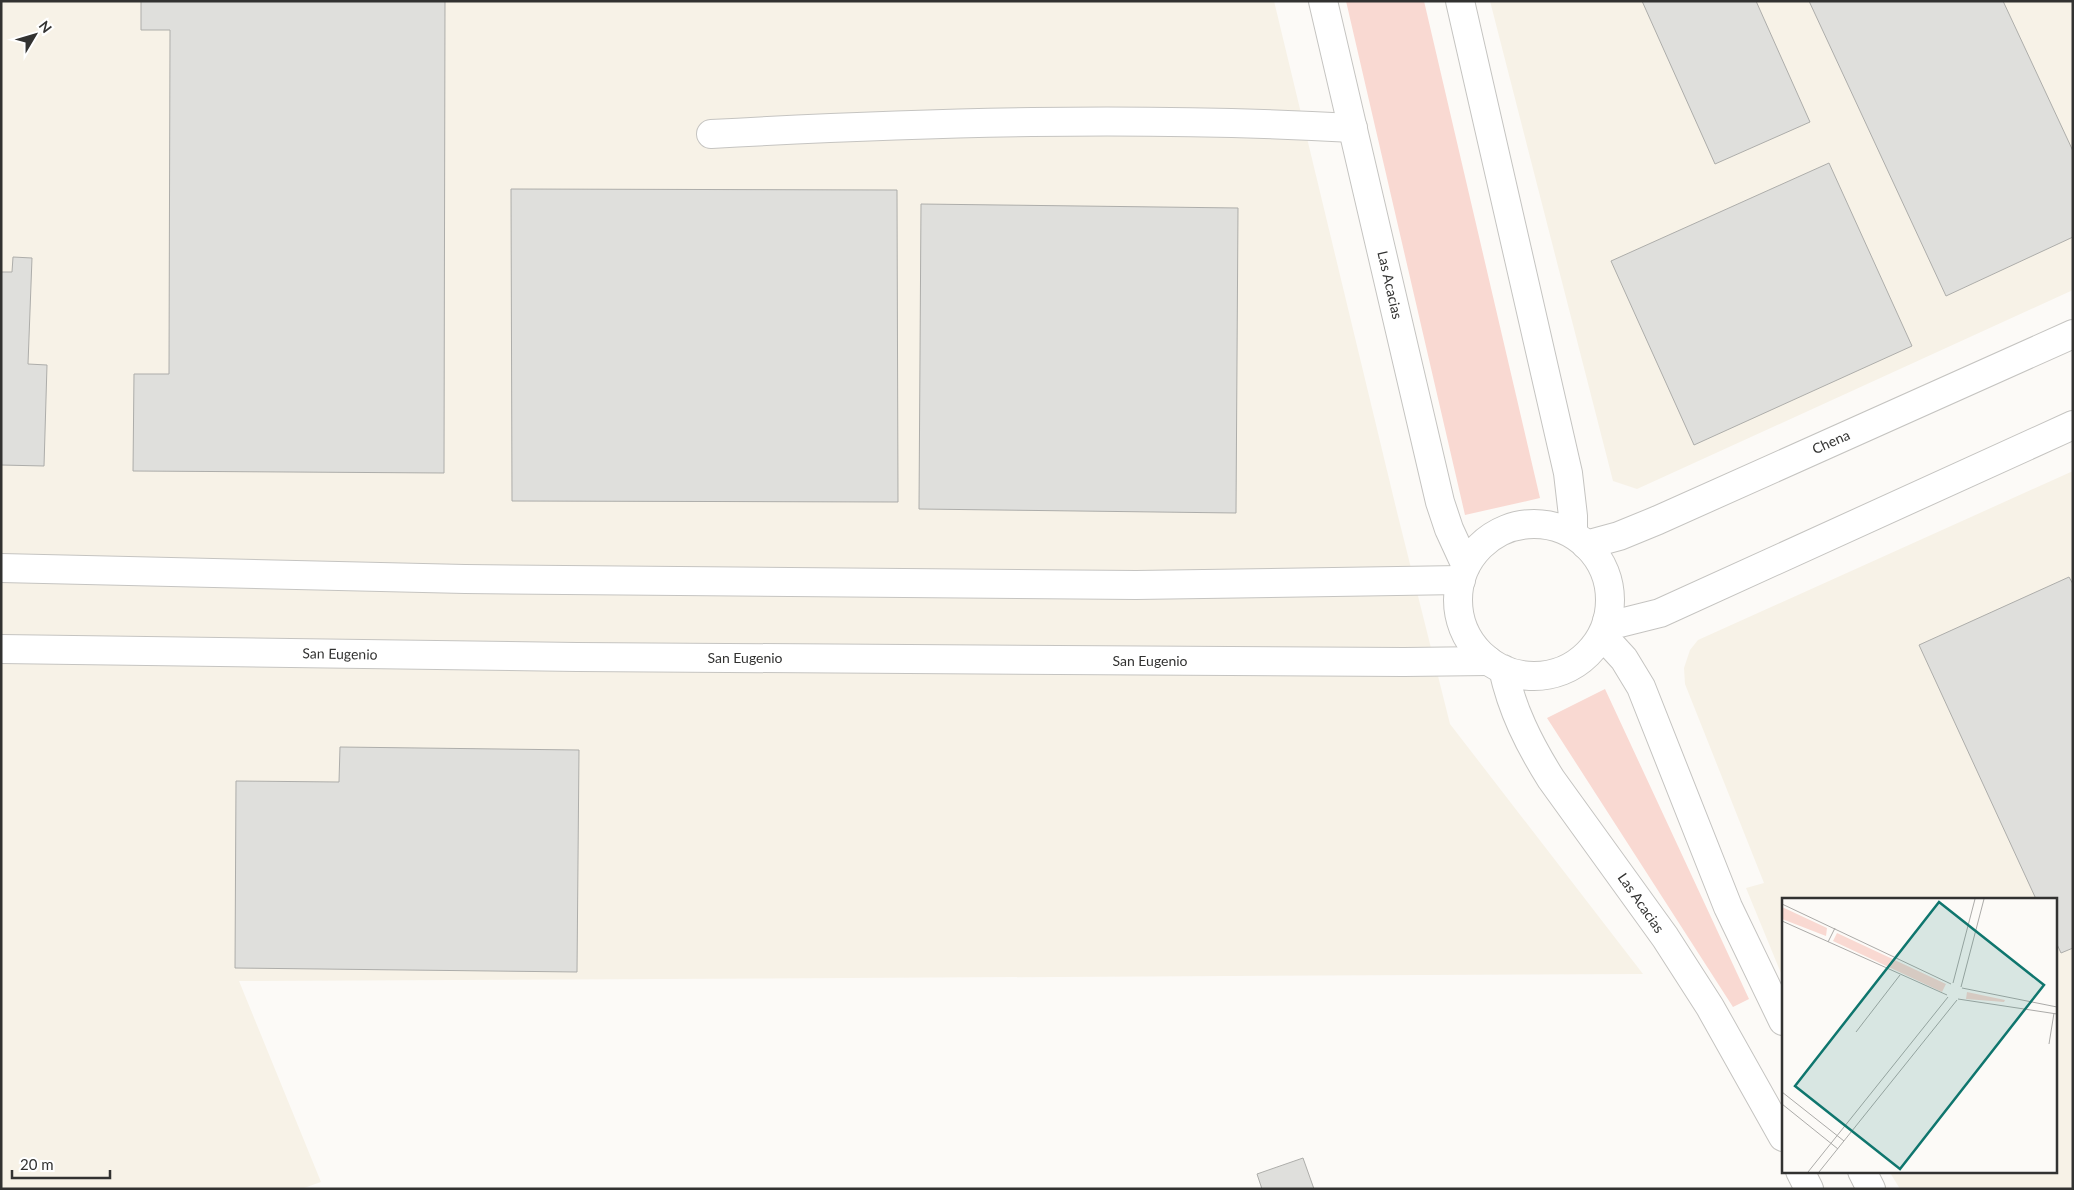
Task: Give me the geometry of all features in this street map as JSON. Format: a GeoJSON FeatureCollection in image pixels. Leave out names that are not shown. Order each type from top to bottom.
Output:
{"type":"FeatureCollection","features":[{"type":"Feature","properties":{"kind":"street","name":"Las Acacias"},"geometry":{"type":"LineString","coordinates":[[1323,1],[1440,502],[1464,573]]}},
{"type":"Feature","properties":{"kind":"street"},"geometry":{"type":"LineString","coordinates":[[1460,1],[1568,474],[1573,516],[1579,540]]}},
{"type":"Feature","properties":{"kind":"street"},"geometry":{"type":"LineString","coordinates":[[711,134],[874,125],[979,122],[1147,122],[1353,128]]}},
{"type":"Feature","properties":{"kind":"street","name":"Chena"},"geometry":{"type":"LineString","coordinates":[[1579,540],[1618,536],[1658,520],[2073,334]]}},
{"type":"Feature","properties":{"kind":"street"},"geometry":{"type":"LineString","coordinates":[[1604,628],[1660,612],[2073,425]]}},
{"type":"Feature","properties":{"kind":"street"},"geometry":{"type":"LineString","coordinates":[[1539,524],[1557,527],[1579,540],[1597,558],[1605,572],[1609,588],[1610,604],[1604,628],[1594,647],[1572,666],[1546,675],[1531,676],[1517,674],[1496,665],[1478,650],[1463,625],[1459,611],[1464,573],[1476,551],[1489,539],[1504,530],[1521,525],[1539,524]]}},
{"type":"Feature","properties":{"kind":"street"},"geometry":{"type":"LineString","coordinates":[[1,568],[465,579],[1136,585],[1464,573]]}},
{"type":"Feature","properties":{"kind":"street"},"geometry":{"type":"LineString","coordinates":[[1604,628],[1641,687],[1728,906],[1782,1019]]}},
{"type":"Feature","properties":{"kind":"street","name":"San Eugenio"},"geometry":{"type":"LineString","coordinates":[[1,649],[587,657],[1394,662],[1496,665]]}},
{"type":"Feature","properties":{"kind":"street","name":"Las Acacias"},"geometry":{"type":"LineString","coordinates":[[1496,665],[1534,753],[1665,937],[1710,1007],[1782,1136]]}},
{"type":"Feature","properties":{"kind":"street"},"geometry":{"type":"LineString","coordinates":[[1800,1172],[1809,1189]]}},
{"type":"Feature","properties":{"kind":"street"},"geometry":{"type":"LineString","coordinates":[[1862,1172],[1871,1189]]}},
{"type":"Feature","properties":{"kind":"shaded area"},"geometry":{"type":"Polygon","coordinates":[[[1,1],[1274,1],[1450,724],[1643,974],[239,981],[321,1182],[301,1189],[1,1189],[1,1]]]}},
{"type":"Feature","properties":{"kind":"shaded area"},"geometry":{"type":"Polygon","coordinates":[[[1346,1],[1424,1],[1540,498],[1465,515],[1346,1]]]}},
{"type":"Feature","properties":{"kind":"shaded area"},"geometry":{"type":"Polygon","coordinates":[[[1490,1],[2073,1],[2073,290],[1637,489],[1613,481],[1490,1]]]}},
{"type":"Feature","properties":{"kind":"shaded area"},"geometry":{"type":"Polygon","coordinates":[[[2073,471],[2073,1189],[1900,1189],[1890,1172],[2056,1172],[2056,898],[1782,898],[1782,976],[1746,888],[1764,883],[1685,684],[1684,668],[1690,650],[1698,640],[2073,471]]]}},
{"type":"Feature","properties":{"kind":"shaded area"},"geometry":{"type":"Polygon","coordinates":[[[1605,689],[1749,999],[1733,1007],[1547,718],[1605,689]]]}},
{"type":"Feature","properties":{"kind":"building"},"geometry":{"type":"Polygon","coordinates":[[[141,1],[445,1],[444,473],[133,471],[134,374],[169,374],[170,30],[141,30],[141,1]]]}},
{"type":"Feature","properties":{"kind":"building"},"geometry":{"type":"Polygon","coordinates":[[[1642,1],[1756,1],[1810,122],[1715,164],[1642,1]]]}},
{"type":"Feature","properties":{"kind":"building"},"geometry":{"type":"Polygon","coordinates":[[[1809,1],[2003,1],[2073,151],[2073,237],[1946,296],[1809,1]]]}},
{"type":"Feature","properties":{"kind":"building"},"geometry":{"type":"Polygon","coordinates":[[[1829,163],[1912,346],[1694,445],[1611,261],[1829,163]]]}},
{"type":"Feature","properties":{"kind":"building"},"geometry":{"type":"Polygon","coordinates":[[[511,189],[897,190],[898,502],[512,501],[511,189]]]}},
{"type":"Feature","properties":{"kind":"building"},"geometry":{"type":"Polygon","coordinates":[[[921,204],[1238,208],[1236,513],[919,509],[921,204]]]}},
{"type":"Feature","properties":{"kind":"building"},"geometry":{"type":"Polygon","coordinates":[[[13,257],[32,258],[28,364],[47,365],[44,466],[1,465],[1,272],[12,272],[13,257]]]}},
{"type":"Feature","properties":{"kind":"building"},"geometry":{"type":"Polygon","coordinates":[[[2069,577],[2073,584],[2073,948],[2061,953],[2056,942],[2056,898],[2036,898],[1919,645],[2069,577]]]}},
{"type":"Feature","properties":{"kind":"building"},"geometry":{"type":"Polygon","coordinates":[[[340,747],[579,750],[577,972],[235,968],[236,781],[339,782],[340,747]]]}},
{"type":"Feature","properties":{"kind":"building"},"geometry":{"type":"Polygon","coordinates":[[[1303,1158],[1314,1189],[1262,1189],[1257,1174],[1303,1158]]]}}]}
